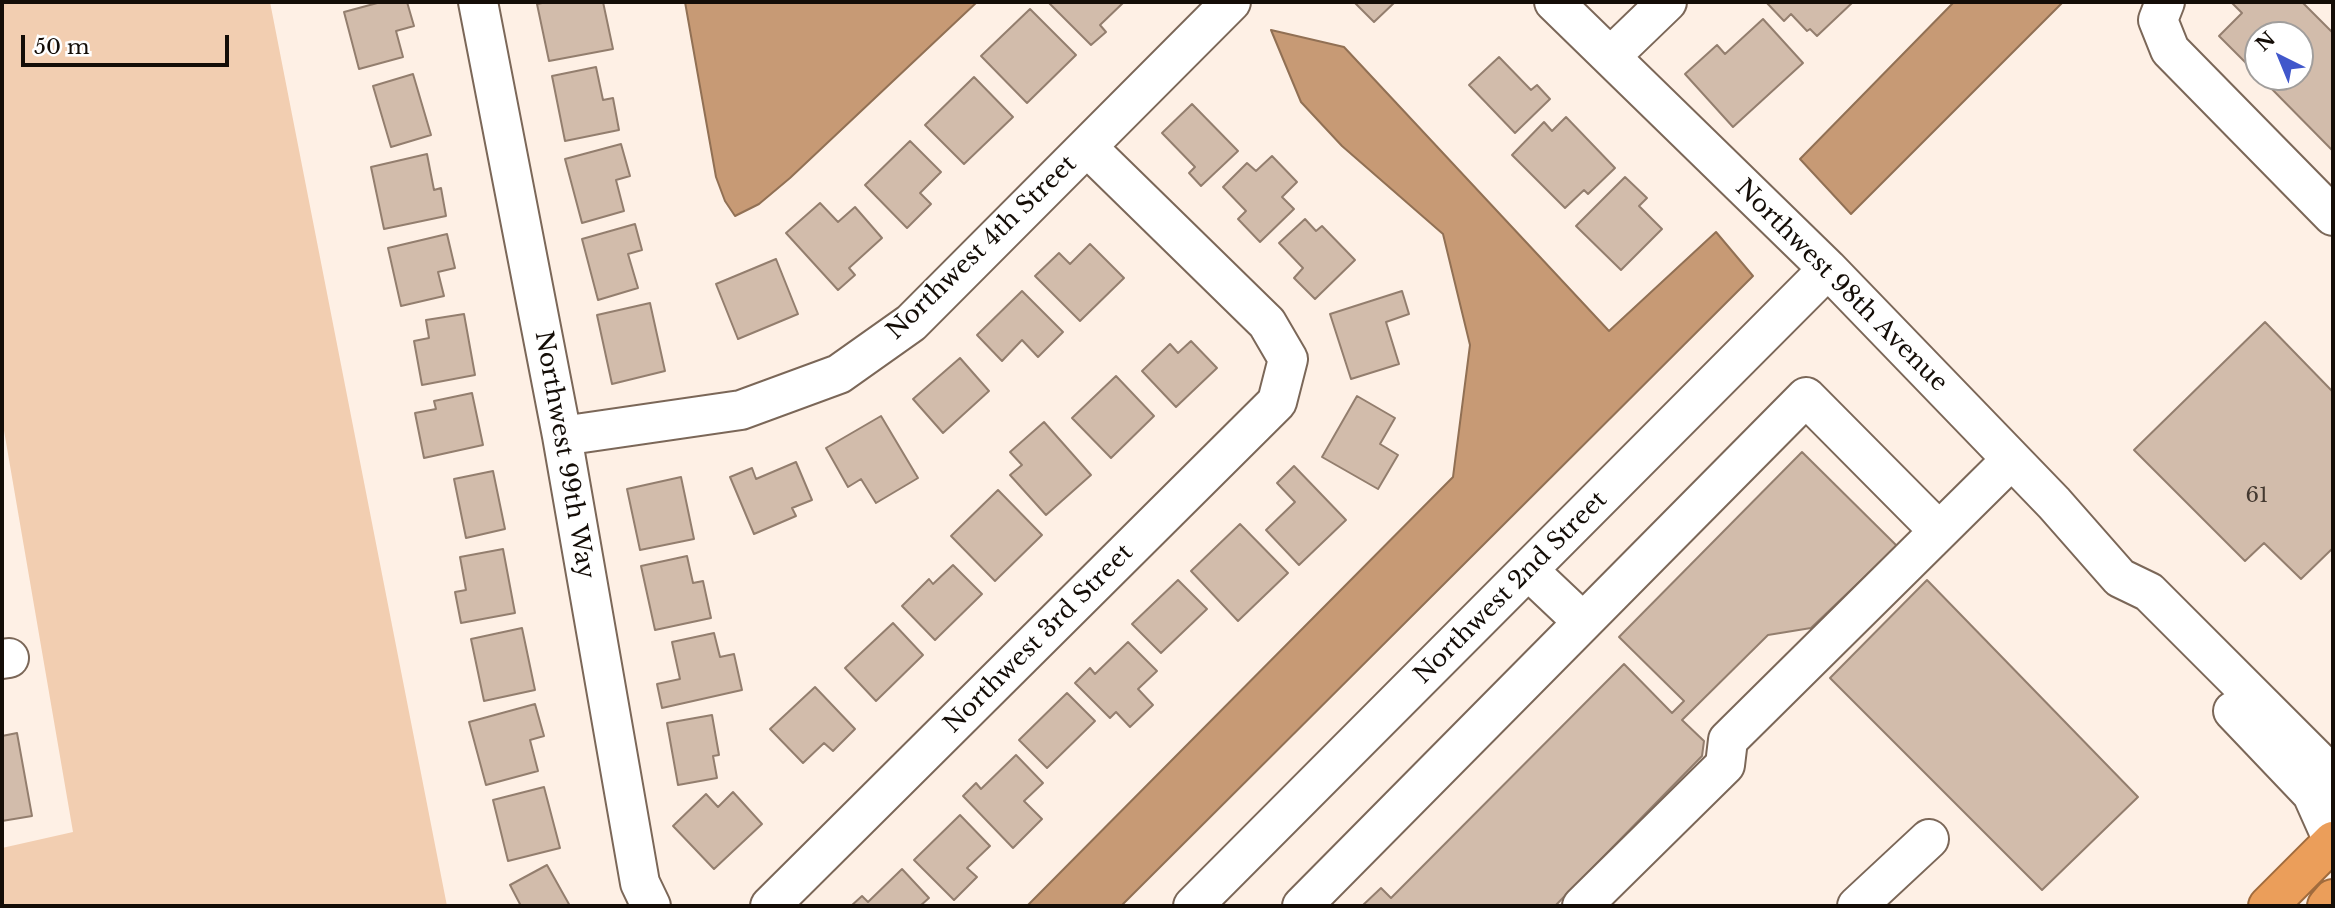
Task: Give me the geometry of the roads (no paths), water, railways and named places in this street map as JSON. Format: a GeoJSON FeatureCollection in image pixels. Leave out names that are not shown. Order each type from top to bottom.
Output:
{"type":"FeatureCollection","features":[{"type":"Feature","properties":{"kind":"highway"},"geometry":{"type":"LineString","coordinates":[[2268,906],[2333,841]]}},
{"type":"Feature","properties":{"kind":"highway"},"geometry":{"type":"LineString","coordinates":[[2327,906],[2333,899]]}},
{"type":"Feature","properties":{"kind":"street","name":"Northwest 99th Way"},"geometry":{"type":"LineString","coordinates":[[478,2],[562,436],[640,883],[651,906]]}},
{"type":"Feature","properties":{"kind":"street","name":"Northwest 4th Street"},"geometry":{"type":"LineString","coordinates":[[562,436],[741,410],[839,374],[911,323],[1231,2]]}},
{"type":"Feature","properties":{"kind":"street","name":"Northwest 98th Avenue"},"geometry":{"type":"LineString","coordinates":[[1554,2],[1828,269],[2054,503],[2120,578],[2149,592],[2333,776]]}},
{"type":"Feature","properties":{"kind":"street"},"geometry":{"type":"LineString","coordinates":[[1611,56],[1667,2]]}},
{"type":"Feature","properties":{"kind":"street"},"geometry":{"type":"LineString","coordinates":[[2162,11],[2170,50],[2333,216]]}},
{"type":"Feature","properties":{"kind":"street","name":"Northwest 3rd Street"},"geometry":{"type":"LineString","coordinates":[[771,906],[1277,402],[1289,359],[1267,323],[1087,147]]}},
{"type":"Feature","properties":{"kind":"street","name":"Northwest 2nd Street"},"geometry":{"type":"LineString","coordinates":[[1193,906],[1828,269]]}},
{"type":"Feature","properties":{"kind":"street"},"geometry":{"type":"LineString","coordinates":[[1303,906],[1806,397],[1939,530]]}},
{"type":"Feature","properties":{"kind":"street"},"geometry":{"type":"LineString","coordinates":[[1582,906],[1725,765],[1728,740],[2011,460]]}},
{"type":"Feature","properties":{"kind":"street"},"geometry":{"type":"LineString","coordinates":[[1528,570],[1583,622]]}},
{"type":"Feature","properties":{"kind":"street","name":"Northwest 98th Avenue"},"geometry":{"type":"LineString","coordinates":[[2120,578],[2129,605],[2312,794],[2333,841]]}},
{"type":"Feature","properties":{"kind":"street"},"geometry":{"type":"LineString","coordinates":[[1857,906],[1929,839]]}}]}
